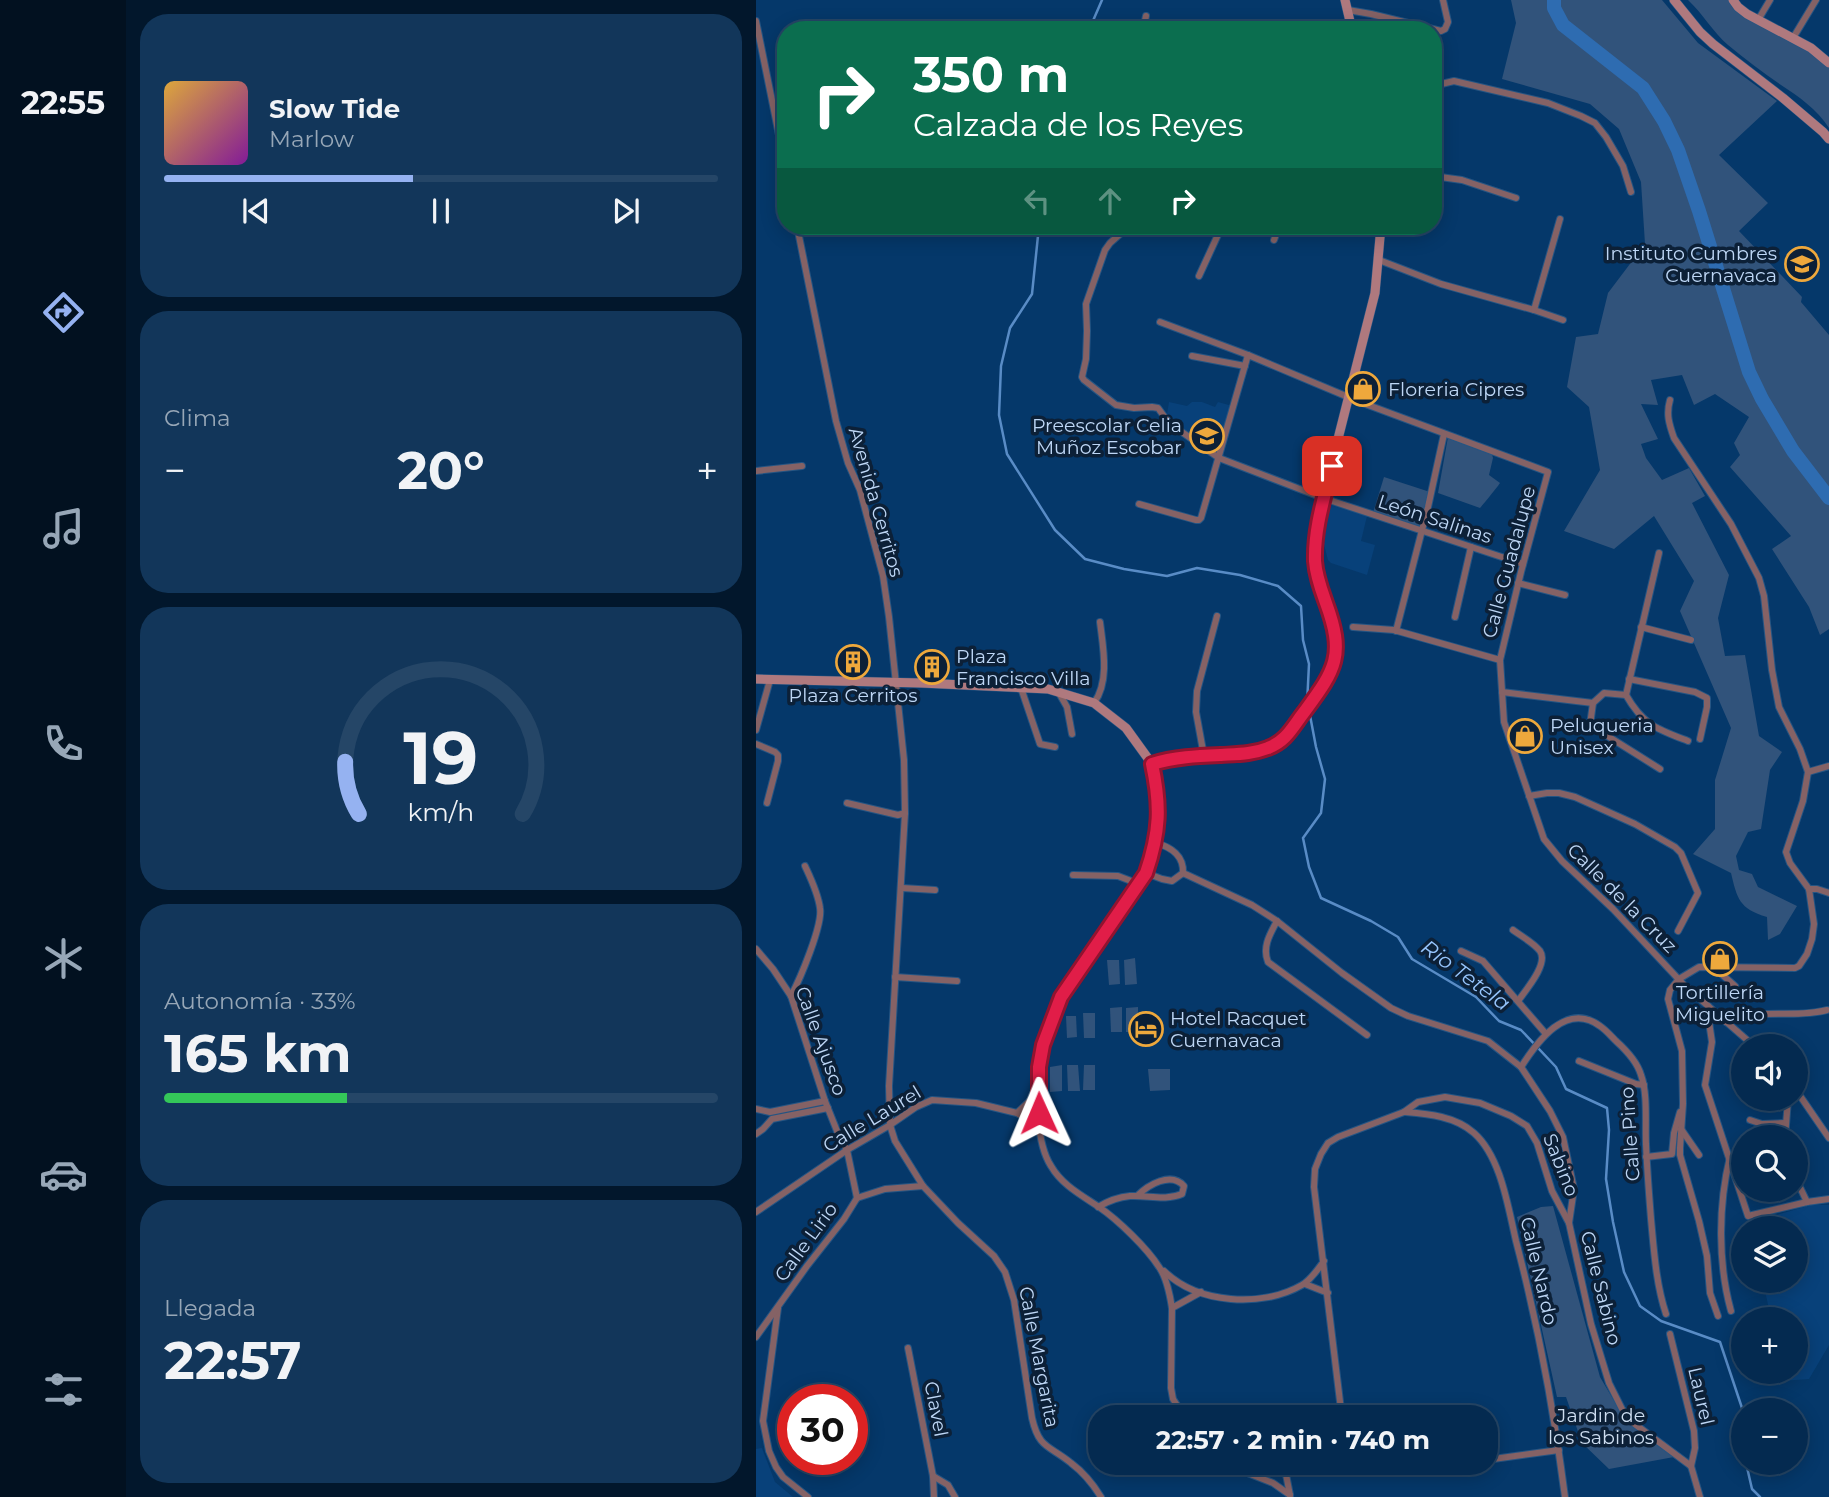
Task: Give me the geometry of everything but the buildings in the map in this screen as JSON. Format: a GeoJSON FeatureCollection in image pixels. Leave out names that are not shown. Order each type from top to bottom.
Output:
{"type":"FeatureCollection","features":[{"type":"Feature","properties":{"kind":"street"},"geometry":{"type":"LineString","coordinates":[[1345,0],[1350,21]]}},
{"type":"Feature","properties":{"kind":"street"},"geometry":{"type":"LineString","coordinates":[[1442,30],[1448,22],[1443,0]]}},
{"type":"Feature","properties":{"kind":"street"},"geometry":{"type":"LineString","coordinates":[[1674,0],[1700,33],[1783,98],[1829,139]]}},
{"type":"Feature","properties":{"kind":"street"},"geometry":{"type":"LineString","coordinates":[[1733,0],[1738,7],[1758,20],[1828,59]]}},
{"type":"Feature","properties":{"kind":"street"},"geometry":{"type":"LineString","coordinates":[[1758,20],[1770,0]]}},
{"type":"Feature","properties":{"kind":"street"},"geometry":{"type":"LineString","coordinates":[[1793,38],[1816,0]]}},
{"type":"Feature","properties":{"kind":"street"},"geometry":{"type":"LineString","coordinates":[[1348,10],[1402,21]]}},
{"type":"Feature","properties":{"kind":"street"},"geometry":{"type":"LineString","coordinates":[[1145,21],[1146,16]]}},
{"type":"Feature","properties":{"kind":"street"},"geometry":{"type":"LineString","coordinates":[[756,22],[777,126]]}},
{"type":"Feature","properties":{"kind":"street"},"geometry":{"type":"LineString","coordinates":[[1442,84],[1454,81],[1548,103],[1595,123],[1623,166],[1631,192]]}},
{"type":"Feature","properties":{"kind":"street"},"geometry":{"type":"LineString","coordinates":[[1442,177],[1462,180],[1516,198]]}},
{"type":"Feature","properties":{"kind":"street"},"geometry":{"type":"LineString","coordinates":[[1534,310],[1560,219]]}},
{"type":"Feature","properties":{"kind":"street","name":"Avenida Cerritos"},"geometry":{"type":"LineString","coordinates":[[799,235],[836,421],[848,463],[860,490],[883,576],[904,760],[905,813],[889,1086],[890,1125]]}},
{"type":"Feature","properties":{"kind":"street","name":"León Salinas"},"geometry":{"type":"LineString","coordinates":[[1119,235],[1105,250],[1086,304],[1084,380],[1116,405],[1158,408],[1169,423],[1219,458],[1323,498],[1523,564]]}},
{"type":"Feature","properties":{"kind":"street"},"geometry":{"type":"LineString","coordinates":[[1199,276],[1218,235]]}},
{"type":"Feature","properties":{"kind":"street"},"geometry":{"type":"LineString","coordinates":[[1274,240],[1276,235]]}},
{"type":"Feature","properties":{"kind":"street"},"geometry":{"type":"LineString","coordinates":[[1152,764],[1164,760],[1252,753],[1269,748],[1283,741],[1329,676],[1336,657],[1336,648],[1315,565],[1315,545],[1323,498],[1375,293],[1380,235]]}},
{"type":"Feature","properties":{"kind":"street"},"geometry":{"type":"LineString","coordinates":[[1379,260],[1441,284],[1563,320]]}},
{"type":"Feature","properties":{"kind":"street"},"geometry":{"type":"LineString","coordinates":[[1160,322],[1444,434],[1396,631]]}},
{"type":"Feature","properties":{"kind":"street"},"geometry":{"type":"LineString","coordinates":[[1139,503],[1199,520],[1248,355]]}},
{"type":"Feature","properties":{"kind":"street"},"geometry":{"type":"LineString","coordinates":[[1192,356],[1245,366]]}},
{"type":"Feature","properties":{"kind":"street"},"geometry":{"type":"LineString","coordinates":[[1670,400],[1667,410],[1674,438],[1731,524],[1759,578],[1764,596],[1779,707],[1808,772],[1803,801],[1786,852],[1790,863],[1809,888],[1814,929],[1807,954],[1800,965],[1792,969],[1699,967],[1679,979],[1670,990],[1668,999],[1682,1051],[1684,1104],[1681,1155],[1699,1221],[1707,1256],[1710,1293],[1718,1316]]}},
{"type":"Feature","properties":{"kind":"street","name":"Calle Guadalupe"},"geometry":{"type":"LineString","coordinates":[[1444,434],[1548,472],[1500,660]]}},
{"type":"Feature","properties":{"kind":"street"},"geometry":{"type":"LineString","coordinates":[[756,471],[802,466]]}},
{"type":"Feature","properties":{"kind":"street"},"geometry":{"type":"LineString","coordinates":[[1455,617],[1471,547]]}},
{"type":"Feature","properties":{"kind":"street"},"geometry":{"type":"LineString","coordinates":[[1659,553],[1626,695],[1634,710],[1646,723],[1688,741]]}},
{"type":"Feature","properties":{"kind":"street"},"geometry":{"type":"LineString","coordinates":[[1518,583],[1565,595]]}},
{"type":"Feature","properties":{"kind":"street"},"geometry":{"type":"LineString","coordinates":[[1203,756],[1196,712],[1197,691],[1217,616]]}},
{"type":"Feature","properties":{"kind":"street"},"geometry":{"type":"LineString","coordinates":[[1094,702],[1100,693],[1104,674],[1100,622]]}},
{"type":"Feature","properties":{"kind":"street"},"geometry":{"type":"LineString","coordinates":[[1353,627],[1396,631],[1500,660]]}},
{"type":"Feature","properties":{"kind":"street"},"geometry":{"type":"LineString","coordinates":[[1642,627],[1691,640]]}},
{"type":"Feature","properties":{"kind":"street","name":"Calle de la Cruz"},"geometry":{"type":"LineString","coordinates":[[1500,660],[1504,722],[1547,844],[1679,979],[1739,1034]]}},
{"type":"Feature","properties":{"kind":"street"},"geometry":{"type":"LineString","coordinates":[[756,679],[836,680],[1058,691],[1094,702],[1126,728],[1152,764],[1158,811],[1156,843],[1146,873],[1061,997],[1043,1045],[1038,1093],[1040,1133],[1047,1159],[1070,1188],[1122,1226],[1171,1279],[1202,1292],[1226,1299],[1254,1300],[1287,1292],[1305,1284],[1324,1261]]}},
{"type":"Feature","properties":{"kind":"street"},"geometry":{"type":"LineString","coordinates":[[1629,679],[1695,692],[1707,698],[1700,739]]}},
{"type":"Feature","properties":{"kind":"street"},"geometry":{"type":"LineString","coordinates":[[756,730],[770,680]]}},
{"type":"Feature","properties":{"kind":"street"},"geometry":{"type":"LineString","coordinates":[[1021,688],[1040,744],[1055,747]]}},
{"type":"Feature","properties":{"kind":"street"},"geometry":{"type":"LineString","coordinates":[[1058,691],[1067,707],[1072,734]]}},
{"type":"Feature","properties":{"kind":"street"},"geometry":{"type":"LineString","coordinates":[[1502,692],[1593,703]]}},
{"type":"Feature","properties":{"kind":"street"},"geometry":{"type":"LineString","coordinates":[[1626,695],[1604,694],[1593,703],[1590,725],[1660,769]]}},
{"type":"Feature","properties":{"kind":"street"},"geometry":{"type":"LineString","coordinates":[[756,744],[778,755],[767,803]]}},
{"type":"Feature","properties":{"kind":"street"},"geometry":{"type":"LineString","coordinates":[[1808,772],[1829,765]]}},
{"type":"Feature","properties":{"kind":"street"},"geometry":{"type":"LineString","coordinates":[[1529,796],[1547,793],[1575,797],[1635,824],[1675,847],[1681,853],[1698,893],[1678,931]]}},
{"type":"Feature","properties":{"kind":"street"},"geometry":{"type":"LineString","coordinates":[[847,803],[898,815],[905,813]]}},
{"type":"Feature","properties":{"kind":"street"},"geometry":{"type":"LineString","coordinates":[[1156,843],[1168,847],[1178,855],[1183,873]]}},
{"type":"Feature","properties":{"kind":"street"},"geometry":{"type":"LineString","coordinates":[[792,996],[804,970],[821,915],[817,893],[805,866]]}},
{"type":"Feature","properties":{"kind":"street","name":"Calle Sabino"},"geometry":{"type":"LineString","coordinates":[[1146,873],[1172,881],[1183,873],[1252,905],[1391,1008],[1488,1041],[1521,1067],[1550,1111],[1563,1137],[1574,1189],[1569,1223],[1591,1324],[1609,1383],[1632,1422],[1691,1466]]}},
{"type":"Feature","properties":{"kind":"street"},"geometry":{"type":"LineString","coordinates":[[1073,875],[1118,876],[1139,884]]}},
{"type":"Feature","properties":{"kind":"street"},"geometry":{"type":"LineString","coordinates":[[902,888],[935,890]]}},
{"type":"Feature","properties":{"kind":"street"},"geometry":{"type":"LineString","coordinates":[[1809,888],[1829,893]]}},
{"type":"Feature","properties":{"kind":"street"},"geometry":{"type":"LineString","coordinates":[[1277,921],[1265,948],[1268,962],[1367,1035]]}},
{"type":"Feature","properties":{"kind":"street"},"geometry":{"type":"LineString","coordinates":[[1513,930],[1539,950],[1542,957],[1536,976],[1518,1001]]}},
{"type":"Feature","properties":{"kind":"street","name":"Calle Ajusco"},"geometry":{"type":"LineString","coordinates":[[756,949],[792,996],[827,1104],[837,1131],[848,1150],[857,1198]]}},
{"type":"Feature","properties":{"kind":"street"},"geometry":{"type":"LineString","coordinates":[[1461,951],[1483,961],[1544,1035]]}},
{"type":"Feature","properties":{"kind":"street"},"geometry":{"type":"LineString","coordinates":[[1716,966],[1735,986]]}},
{"type":"Feature","properties":{"kind":"street"},"geometry":{"type":"LineString","coordinates":[[895,977],[957,981]]}},
{"type":"Feature","properties":{"kind":"street"},"geometry":{"type":"LineString","coordinates":[[1708,1006],[1712,1042],[1705,1085],[1731,1160]]}},
{"type":"Feature","properties":{"kind":"street"},"geometry":{"type":"LineString","coordinates":[[1726,1023],[1745,1015],[1807,1014],[1827,1010]]}},
{"type":"Feature","properties":{"kind":"street","name":"Calle Pino"},"geometry":{"type":"LineString","coordinates":[[1521,1067],[1544,1035],[1561,1022],[1570,1020],[1587,1020],[1594,1023],[1610,1035],[1638,1066],[1644,1085],[1646,1157],[1654,1254],[1661,1300],[1666,1314]]}},
{"type":"Feature","properties":{"kind":"street"},"geometry":{"type":"LineString","coordinates":[[1579,1061],[1644,1085]]}},
{"type":"Feature","properties":{"kind":"street"},"geometry":{"type":"LineString","coordinates":[[1017,1113],[1038,1093]]}},
{"type":"Feature","properties":{"kind":"street","name":"Sabino"},"geometry":{"type":"LineString","coordinates":[[1341,1405],[1314,1187],[1315,1169],[1328,1143],[1338,1136],[1404,1112],[1418,1102],[1445,1097],[1480,1103],[1527,1126],[1537,1143],[1552,1191],[1569,1223]]}},
{"type":"Feature","properties":{"kind":"street"},"geometry":{"type":"LineString","coordinates":[[1430,1114],[1432,1099]]}},
{"type":"Feature","properties":{"kind":"street","name":"Calle Laurel"},"geometry":{"type":"LineString","coordinates":[[756,1212],[848,1150],[916,1107],[932,1100],[976,1103],[1017,1113],[1040,1133]]}},
{"type":"Feature","properties":{"kind":"street"},"geometry":{"type":"LineString","coordinates":[[756,1109],[771,1116],[827,1104]]}},
{"type":"Feature","properties":{"kind":"street"},"geometry":{"type":"LineString","coordinates":[[1646,1157],[1672,1154],[1674,1133],[1684,1104]]}},
{"type":"Feature","properties":{"kind":"street"},"geometry":{"type":"LineString","coordinates":[[1808,1107],[1829,1138]]}},
{"type":"Feature","properties":{"kind":"street"},"geometry":{"type":"LineString","coordinates":[[1750,1120],[1762,1124],[1785,1123],[1786,1111]]}},
{"type":"Feature","properties":{"kind":"street","name":"Calle Nardo"},"geometry":{"type":"LineString","coordinates":[[1404,1112],[1430,1114],[1458,1123],[1473,1132],[1487,1148],[1495,1163],[1532,1302],[1565,1497]]}},
{"type":"Feature","properties":{"kind":"street"},"geometry":{"type":"LineString","coordinates":[[756,1134],[763,1129],[771,1116]]}},
{"type":"Feature","properties":{"kind":"street","name":"Calle Margarita"},"geometry":{"type":"LineString","coordinates":[[890,1125],[895,1141],[923,1186],[994,1256],[1005,1272],[1014,1300],[1036,1434],[1044,1444],[1084,1474],[1101,1497]]}},
{"type":"Feature","properties":{"kind":"street"},"geometry":{"type":"LineString","coordinates":[[1681,1129],[1699,1155]]}},
{"type":"Feature","properties":{"kind":"street"},"geometry":{"type":"LineString","coordinates":[[1730,1157],[1723,1191],[1721,1221],[1726,1287],[1731,1311]]}},
{"type":"Feature","properties":{"kind":"street"},"geometry":{"type":"LineString","coordinates":[[1098,1207],[1117,1198],[1177,1196],[1182,1194],[1184,1186],[1178,1181],[1158,1182],[1137,1196]]}},
{"type":"Feature","properties":{"kind":"street"},"geometry":{"type":"LineString","coordinates":[[857,1198],[886,1189],[923,1186]]}},
{"type":"Feature","properties":{"kind":"street","name":"Calle Lirio"},"geometry":{"type":"LineString","coordinates":[[756,1337],[857,1198]]}},
{"type":"Feature","properties":{"kind":"street"},"geometry":{"type":"LineString","coordinates":[[1808,1202],[1829,1199]]}},
{"type":"Feature","properties":{"kind":"street"},"geometry":{"type":"LineString","coordinates":[[1744,1202],[1748,1216],[1807,1202]]}},
{"type":"Feature","properties":{"kind":"street"},"geometry":{"type":"LineString","coordinates":[[1161,1268],[1172,1308],[1171,1388],[1177,1405]]}},
{"type":"Feature","properties":{"kind":"street"},"geometry":{"type":"LineString","coordinates":[[1305,1284],[1328,1293]]}},
{"type":"Feature","properties":{"kind":"street"},"geometry":{"type":"LineString","coordinates":[[1172,1308],[1202,1292]]}},
{"type":"Feature","properties":{"kind":"street"},"geometry":{"type":"LineString","coordinates":[[778,1308],[762,1421],[776,1467],[783,1477],[808,1497]]}},
{"type":"Feature","properties":{"kind":"street","name":"Laurel"},"geometry":{"type":"LineString","coordinates":[[1670,1334],[1693,1431],[1695,1448],[1691,1466]]}},
{"type":"Feature","properties":{"kind":"street","name":"Clavel"},"geometry":{"type":"LineString","coordinates":[[908,1348],[933,1476],[934,1497]]}},
{"type":"Feature","properties":{"kind":"street"},"geometry":{"type":"LineString","coordinates":[[1498,1458],[1559,1450]]}},
{"type":"Feature","properties":{"kind":"street"},"geometry":{"type":"LineString","coordinates":[[1691,1466],[1700,1497]]}},
{"type":"Feature","properties":{"kind":"street"},"geometry":{"type":"LineString","coordinates":[[1253,1475],[1273,1483],[1291,1496]]}},
{"type":"Feature","properties":{"kind":"street"},"geometry":{"type":"LineString","coordinates":[[1286,1475],[1291,1496]]}},
{"type":"Feature","properties":{"kind":"street"},"geometry":{"type":"LineString","coordinates":[[933,1476],[948,1485],[955,1497]]}},
{"type":"Feature","properties":{"kind":"shaded area","name":"Preescolar Celia Muñoz Escobar"},"geometry":{"type":"Polygon","coordinates":[[[1169,402],[1187,406],[1192,402],[1202,402],[1215,407],[1218,402],[1236,407],[1219,458],[1166,420],[1169,402]]]}},
{"type":"Feature","properties":{"kind":"shaded area"},"geometry":{"type":"Polygon","coordinates":[[[1331,505],[1367,516],[1361,541],[1375,545],[1367,575],[1328,560],[1325,539],[1320,537],[1331,505]]]}},
{"type":"Feature","properties":{"kind":"shaded area"},"geometry":{"type":"Polygon","coordinates":[[[1811,1205],[1829,1205],[1829,1345],[1809,1379],[1808,1307],[1768,1307],[1766,1293],[1808,1293],[1808,1216],[1773,1216],[1811,1205]]]}},
{"type":"Feature","properties":{"kind":"shaded area"},"geometry":{"type":"Polygon","coordinates":[[[762,1448],[775,1482],[793,1497],[756,1497],[756,1449],[762,1448]]]}},
{"type":"Feature","properties":{"kind":"green space"},"geometry":{"type":"Polygon","coordinates":[[[1511,0],[1662,0],[1698,43],[1777,101],[1719,155],[1768,203],[1739,231],[1802,297],[1801,302],[1829,335],[1829,629],[1820,635],[1809,607],[1772,549],[1791,536],[1730,467],[1740,455],[1734,443],[1749,417],[1715,394],[1694,405],[1682,375],[1651,380],[1658,405],[1641,404],[1658,439],[1641,444],[1646,458],[1662,480],[1689,468],[1705,496],[1692,503],[1729,575],[1718,618],[1725,656],[1745,655],[1759,736],[1782,752],[1770,770],[1761,829],[1748,832],[1736,856],[1739,870],[1752,874],[1758,887],[1797,906],[1780,934],[1768,940],[1767,917],[1745,906],[1735,889],[1731,873],[1693,854],[1715,829],[1715,780],[1731,728],[1680,611],[1694,581],[1654,516],[1614,549],[1564,531],[1600,470],[1589,407],[1567,387],[1576,337],[1598,334],[1608,293],[1645,244],[1641,182],[1619,129],[1590,104],[1502,79],[1516,23],[1511,0]]]}},
{"type":"Feature","properties":{"kind":"green space"},"geometry":{"type":"Polygon","coordinates":[[[1688,0],[1733,0],[1737,5],[1804,44],[1829,67],[1829,128],[1807,104],[1728,45],[1688,0]]]}},
{"type":"Feature","properties":{"kind":"green space"},"geometry":{"type":"Polygon","coordinates":[[[1448,437],[1491,451],[1493,458],[1489,475],[1500,483],[1480,508],[1438,493],[1448,437]]]}},
{"type":"Feature","properties":{"kind":"green space"},"geometry":{"type":"Polygon","coordinates":[[[1384,477],[1430,492],[1420,528],[1373,513],[1384,477]]]}},
{"type":"Feature","properties":{"kind":"green space"},"geometry":{"type":"Polygon","coordinates":[[[1135,958],[1137,984],[1125,985],[1124,960],[1135,958]]]}},
{"type":"Feature","properties":{"kind":"green space"},"geometry":{"type":"Polygon","coordinates":[[[1107,960],[1119,960],[1120,984],[1109,985],[1107,960]]]}},
{"type":"Feature","properties":{"kind":"green space"},"geometry":{"type":"Polygon","coordinates":[[[1122,1007],[1122,1032],[1111,1032],[1110,1008],[1122,1007]]]}},
{"type":"Feature","properties":{"kind":"green space"},"geometry":{"type":"Polygon","coordinates":[[[1138,1007],[1138,1032],[1126,1032],[1126,1008],[1138,1007]]]}},
{"type":"Feature","properties":{"kind":"green space"},"geometry":{"type":"Polygon","coordinates":[[[1083,1013],[1095,1013],[1095,1038],[1084,1038],[1083,1013]]]}},
{"type":"Feature","properties":{"kind":"green space"},"geometry":{"type":"Polygon","coordinates":[[[1066,1016],[1076,1016],[1077,1037],[1067,1038],[1066,1016]]]}},
{"type":"Feature","properties":{"kind":"green space"},"geometry":{"type":"Polygon","coordinates":[[[1062,1065],[1062,1091],[1050,1092],[1050,1067],[1062,1065]]]}},
{"type":"Feature","properties":{"kind":"green space"},"geometry":{"type":"Polygon","coordinates":[[[1067,1065],[1078,1065],[1080,1091],[1068,1091],[1067,1065]]]}},
{"type":"Feature","properties":{"kind":"green space"},"geometry":{"type":"Polygon","coordinates":[[[1084,1065],[1095,1065],[1095,1090],[1083,1090],[1084,1065]]]}},
{"type":"Feature","properties":{"kind":"green space"},"geometry":{"type":"Polygon","coordinates":[[[1148,1069],[1170,1069],[1170,1090],[1150,1091],[1148,1069]]]}},
{"type":"Feature","properties":{"kind":"green space","name":"Jardin de los Sabinos"},"geometry":{"type":"Polygon","coordinates":[[[1553,1206],[1600,1377],[1626,1421],[1674,1457],[1609,1469],[1582,1443],[1566,1397],[1557,1397],[1517,1217],[1541,1207],[1553,1206]]]}},
{"type":"Feature","properties":{"kind":"waterway","name":"Rio Tetela"},"geometry":{"type":"LineString","coordinates":[[1093,21],[1102,0]]}},
{"type":"Feature","properties":{"kind":"waterway"},"geometry":{"type":"LineString","coordinates":[[1554,0],[1554,8],[1563,25],[1643,88],[1664,121],[1678,150],[1699,211],[1749,372],[1793,451],[1829,498]]}},
{"type":"Feature","properties":{"kind":"waterway","name":"Rio Tetela"},"geometry":{"type":"LineString","coordinates":[[1038,235],[1032,294],[1010,328],[1001,366],[999,415],[1007,454],[1055,530],[1085,559],[1167,576],[1197,568],[1240,575],[1278,586],[1301,606],[1303,640],[1309,664],[1307,704]]}},
{"type":"Feature","properties":{"kind":"waterway","name":"Rio Tetela"},"geometry":{"type":"LineString","coordinates":[[1309,710],[1325,779],[1321,813],[1303,838],[1309,867],[1321,898],[1398,937],[1412,959],[1476,997],[1499,1021],[1521,1030],[1556,1067],[1566,1089],[1607,1108],[1609,1130],[1606,1179],[1624,1272],[1640,1306],[1661,1321],[1720,1342],[1739,1398]]}},
{"type":"Feature","properties":{"kind":"waterway","name":"Rio Tetela"},"geometry":{"type":"LineString","coordinates":[[1749,1475],[1752,1489],[1760,1497]]}},
{"type":"Feature","properties":{"kind":"place","name":"Instituto Cumbres Cuernavaca"},"geometry":{"type":"Point","coordinates":[1802,264]}},
{"type":"Feature","properties":{"kind":"place","name":"Floreria Cipres"},"geometry":{"type":"Point","coordinates":[1363,389]}},
{"type":"Feature","properties":{"kind":"place","name":"Preescolar Celia Muñoz Escobar"},"geometry":{"type":"Point","coordinates":[1207,436]}},
{"type":"Feature","properties":{"kind":"place","name":"Plaza Cerritos"},"geometry":{"type":"Point","coordinates":[853,662]}},
{"type":"Feature","properties":{"kind":"place","name":"Plaza Francisco Villa"},"geometry":{"type":"Point","coordinates":[932,667]}},
{"type":"Feature","properties":{"kind":"place","name":"Peluqueria Unisex"},"geometry":{"type":"Point","coordinates":[1525,736]}},
{"type":"Feature","properties":{"kind":"place","name":"Tortillería Miguelito"},"geometry":{"type":"Point","coordinates":[1720,959]}},
{"type":"Feature","properties":{"kind":"place","name":"Hotel Racquet Cuernavaca"},"geometry":{"type":"Point","coordinates":[1146,1029]}},
{"type":"Feature","properties":{"kind":"route"},"geometry":{"type":"LineString","coordinates":[[1039,1113],[1039,1067],[1052,1017],[1061,997],[1146,873],[1154,850],[1158,825],[1152,764],[1164,760],[1252,753],[1269,748],[1283,741],[1329,676],[1337,652],[1315,565],[1315,545],[1318,521],[1332,466]]}}]}
